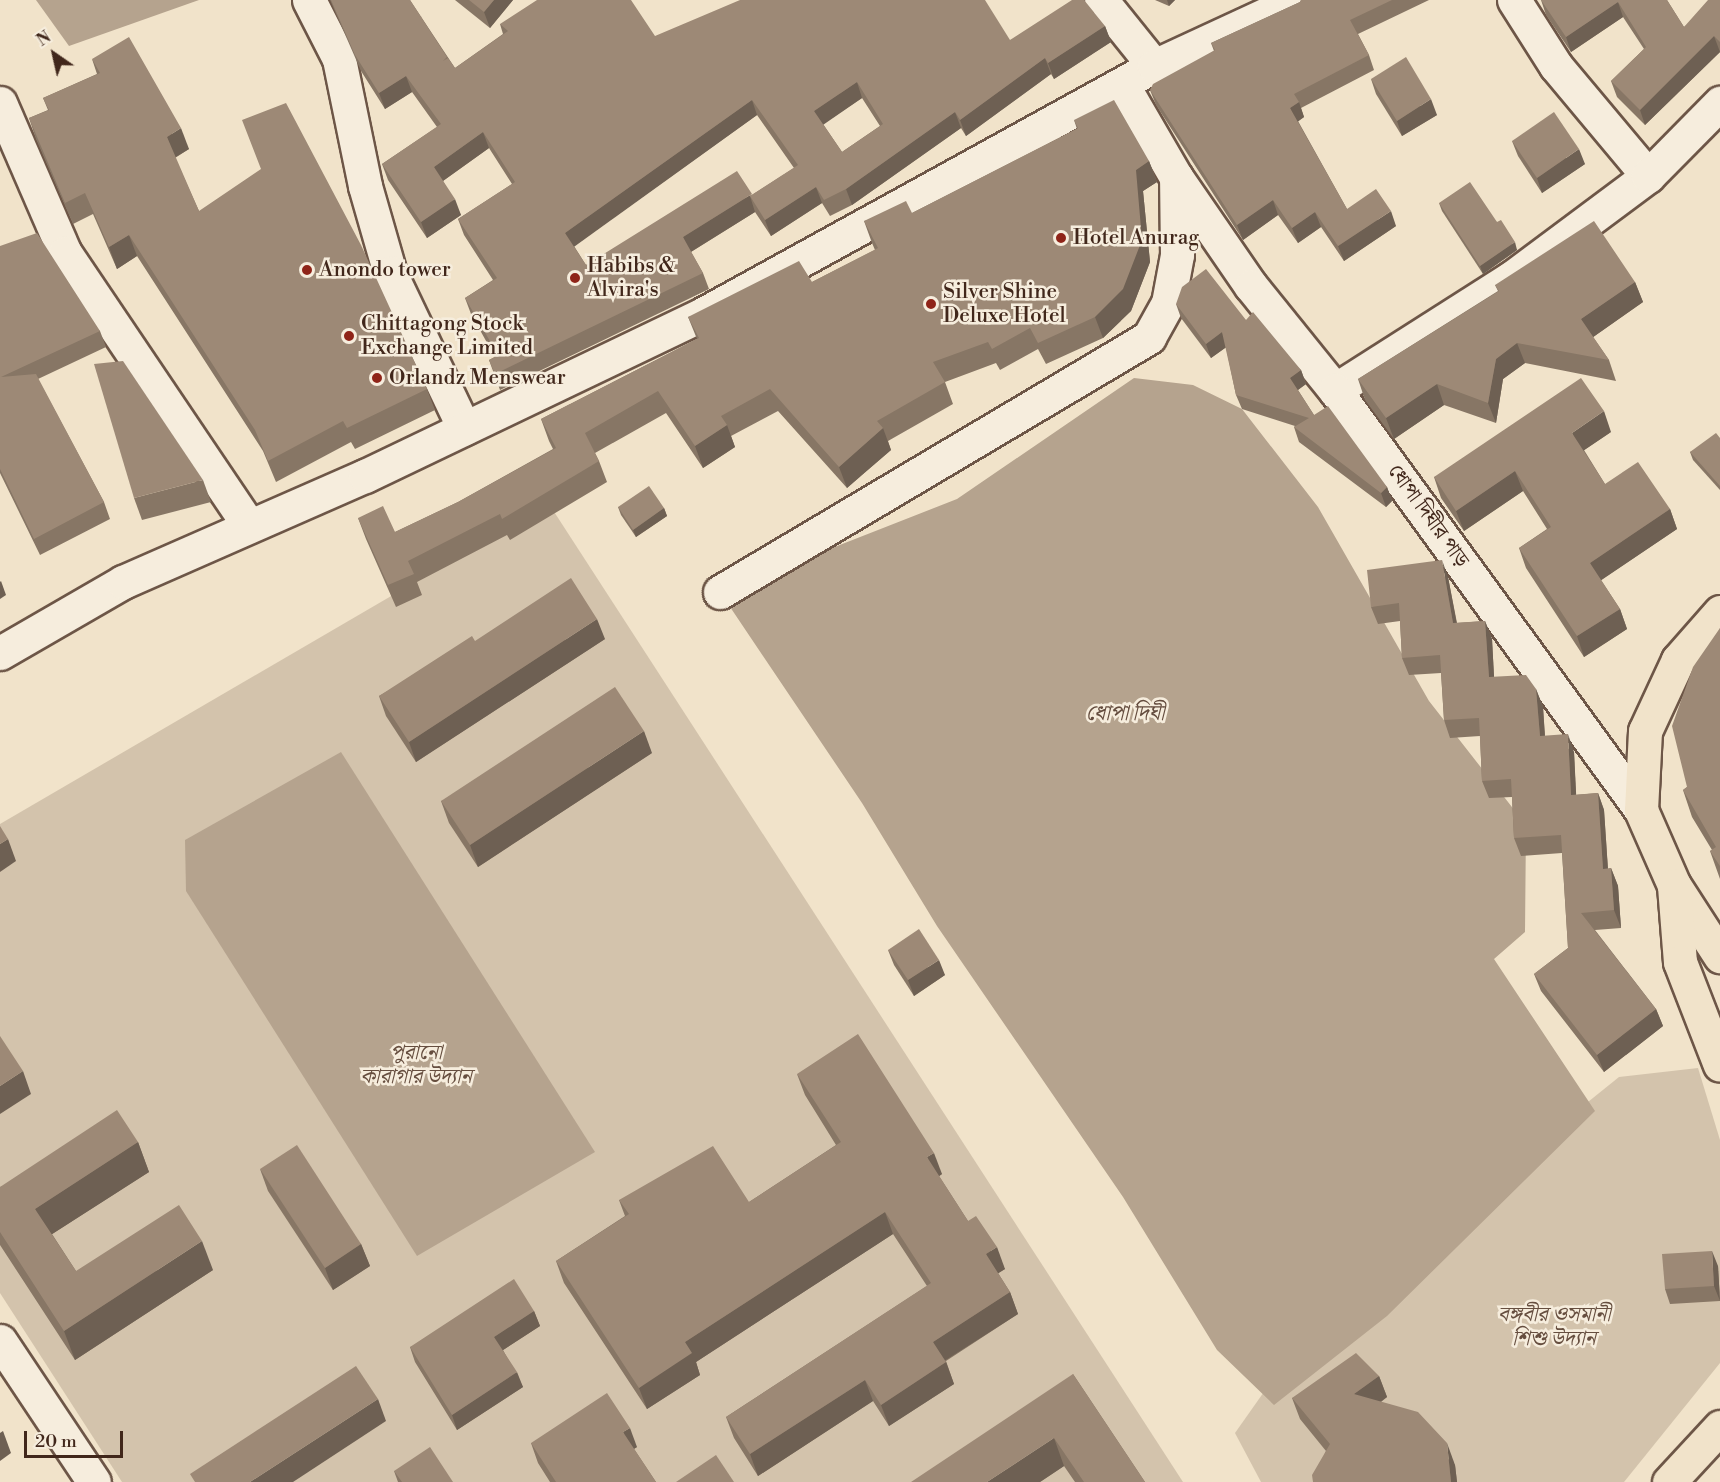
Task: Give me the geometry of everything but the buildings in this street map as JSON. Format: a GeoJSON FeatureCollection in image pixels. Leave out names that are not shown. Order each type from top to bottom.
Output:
{"type":"FeatureCollection","features":[{"type":"Feature","properties":{"kind":"highway"},"geometry":{"type":"LineString","coordinates":[[1641,810],[1645,731],[1678,660],[1720,612]]}},
{"type":"Feature","properties":{"kind":"highway","name":"ধোপা দিঘীর পাড়"},"geometry":{"type":"LineString","coordinates":[[1641,810],[1674,885],[1720,956]]}},
{"type":"Feature","properties":{"kind":"highway"},"geometry":{"type":"LineString","coordinates":[[1674,885],[1680,962],[1720,1065]]}},
{"type":"Feature","properties":{"kind":"highway"},"geometry":{"type":"LineString","coordinates":[[1669,1482],[1720,1427]]}},
{"type":"Feature","properties":{"kind":"street"},"geometry":{"type":"LineString","coordinates":[[309,0],[339,59],[365,186],[390,273],[464,428]]}},
{"type":"Feature","properties":{"kind":"street"},"geometry":{"type":"LineString","coordinates":[[1101,0],[1154,66]]}},
{"type":"Feature","properties":{"kind":"street"},"geometry":{"type":"LineString","coordinates":[[0,653],[123,582],[464,428],[703,314],[1154,66],[1297,0]]}},
{"type":"Feature","properties":{"kind":"street"},"geometry":{"type":"LineString","coordinates":[[1514,0],[1556,66],[1648,176]]}},
{"type":"Feature","properties":{"kind":"street","name":"ধোপা দিঘীর পাড়"},"geometry":{"type":"LineString","coordinates":[[1122,84],[1176,177],[1251,286],[1335,390],[1641,810]]}},
{"type":"Feature","properties":{"kind":"street"},"geometry":{"type":"LineString","coordinates":[[0,103],[65,253],[248,524]]}},
{"type":"Feature","properties":{"kind":"street"},"geometry":{"type":"LineString","coordinates":[[1335,390],[1510,278],[1648,176],[1720,103]]}},
{"type":"Feature","properties":{"kind":"street"},"geometry":{"type":"LineString","coordinates":[[720,592],[1149,337],[1168,303],[1177,255],[1176,177]]}},
{"type":"Feature","properties":{"kind":"street"},"geometry":{"type":"LineString","coordinates":[[0,1341],[94,1482]]}},
{"type":"Feature","properties":{"kind":"green space","name":"পুরানো কারাগার উদ্যান"},"geometry":{"type":"Polygon","coordinates":[[[549,504],[1183,1482],[122,1482],[0,1293],[0,824],[549,504]]]}},
{"type":"Feature","properties":{"kind":"green space","name":"বঙ্গবীর ওসমানী শিশু উদ্যান"},"geometry":{"type":"Polygon","coordinates":[[[1698,1068],[1720,1140],[1720,1363],[1624,1482],[1261,1482],[1235,1433],[1311,1325],[1619,1077],[1698,1068]]]}},
{"type":"Feature","properties":{"kind":"water"},"geometry":{"type":"Polygon","coordinates":[[[36,0],[199,0],[69,46],[36,0]]]}},
{"type":"Feature","properties":{"kind":"water","name":"ধোপা দিঘী"},"geometry":{"type":"Polygon","coordinates":[[[1134,378],[1193,385],[1242,409],[1318,507],[1429,701],[1526,825],[1525,932],[1494,959],[1595,1111],[1387,1316],[1274,1405],[1217,1350],[1123,1197],[937,926],[862,803],[720,592],[957,499],[1134,378]]]}},
{"type":"Feature","properties":{"kind":"water"},"geometry":{"type":"Polygon","coordinates":[[[341,752],[595,1152],[417,1256],[186,891],[185,840],[341,752]]]}},
{"type":"Feature","properties":{"kind":"place","name":"Hotel Anurag"},"geometry":{"type":"Point","coordinates":[1061,238]}},
{"type":"Feature","properties":{"kind":"place","name":"Anondo tower"},"geometry":{"type":"Point","coordinates":[307,270]}},
{"type":"Feature","properties":{"kind":"place","name":"Habibs & Alvira's"},"geometry":{"type":"Point","coordinates":[575,278]}},
{"type":"Feature","properties":{"kind":"place","name":"Silver Shine Deluxe Hotel"},"geometry":{"type":"Point","coordinates":[931,304]}},
{"type":"Feature","properties":{"kind":"place","name":"Chittagong Stock Exchange Limited"},"geometry":{"type":"Point","coordinates":[349,336]}},
{"type":"Feature","properties":{"kind":"place","name":"Orlandz Menswear"},"geometry":{"type":"Point","coordinates":[377,378]}}]}
